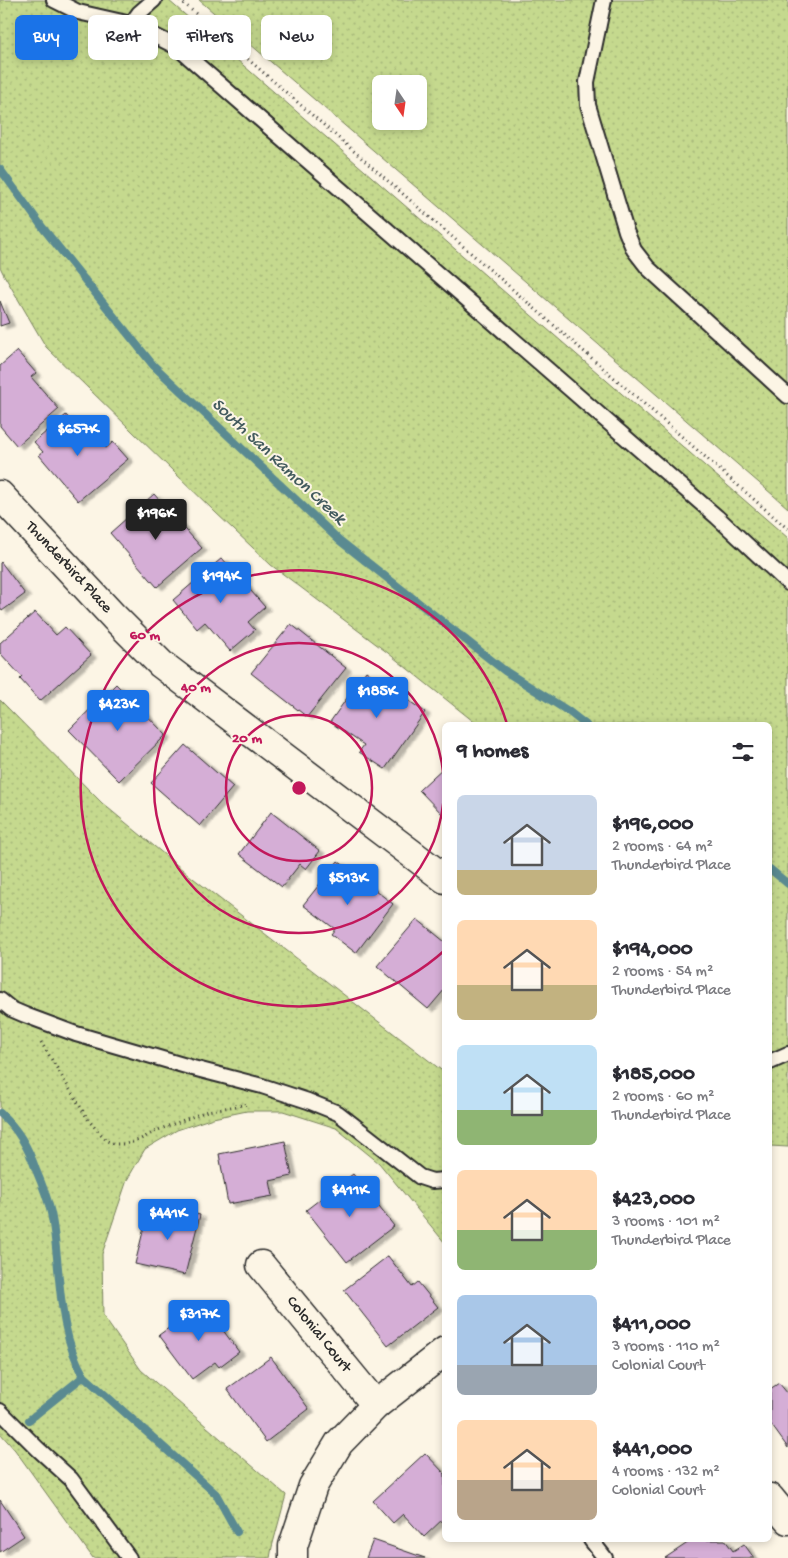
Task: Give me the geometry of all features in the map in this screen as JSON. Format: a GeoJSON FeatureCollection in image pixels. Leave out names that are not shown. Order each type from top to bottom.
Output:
{"type":"FeatureCollection","features":[{"type":"Feature","properties":{"kind":"street","name":"Thunderbird Place"},"geometry":{"type":"LineString","coordinates":[[0,495],[114,617],[161,664],[442,877]]}},
{"type":"Feature","properties":{"kind":"street","name":"Colonial Court"},"geometry":{"type":"LineString","coordinates":[[261,1265],[376,1405]]}},
{"type":"Feature","properties":{"kind":"street"},"geometry":{"type":"LineString","coordinates":[[293,1558],[293,1546],[313,1486],[339,1443],[376,1405],[442,1353]]}},
{"type":"Feature","properties":{"kind":"street"},"geometry":{"type":"LineString","coordinates":[[772,1500],[788,1520]]}},
{"type":"Feature","properties":{"kind":"lane"},"geometry":{"type":"LineString","coordinates":[[54,0],[78,12],[91,15]]}},
{"type":"Feature","properties":{"kind":"lane"},"geometry":{"type":"LineString","coordinates":[[138,15],[154,0]]}},
{"type":"Feature","properties":{"kind":"lane"},"geometry":{"type":"LineString","coordinates":[[604,0],[587,82],[588,105],[626,231],[634,250],[648,268],[788,396]]}},
{"type":"Feature","properties":{"kind":"lane"},"geometry":{"type":"LineString","coordinates":[[158,38],[177,47],[717,517],[788,583]]}},
{"type":"Feature","properties":{"kind":"lane"},"geometry":{"type":"LineString","coordinates":[[0,1000],[24,1015],[76,1034],[262,1086],[338,1113],[420,1178],[432,1181],[442,1180]]}},
{"type":"Feature","properties":{"kind":"lane"},"geometry":{"type":"LineString","coordinates":[[772,1061],[788,1054]]}},
{"type":"Feature","properties":{"kind":"lane"},"geometry":{"type":"LineString","coordinates":[[0,1410],[71,1480],[129,1558]]}},
{"type":"Feature","properties":{"kind":"lane"},"geometry":{"type":"LineString","coordinates":[[593,1542],[606,1558]]}},
{"type":"Feature","properties":{"kind":"path"},"geometry":{"type":"LineString","coordinates":[[180,0],[788,529]]}},
{"type":"Feature","properties":{"kind":"path"},"geometry":{"type":"LineString","coordinates":[[24,1015],[89,1121],[106,1141],[115,1144],[126,1144],[207,1111],[254,1103]]}},
{"type":"Feature","properties":{"kind":"green space"},"geometry":{"type":"Polygon","coordinates":[[[0,0],[168,0],[185,15],[168,15],[168,60],[237,60],[788,538],[788,1147],[772,1146],[772,722],[474,722],[388,653],[271,565],[215,512],[46,347],[0,267],[0,0]]]}},
{"type":"Feature","properties":{"kind":"green space"},"geometry":{"type":"Polygon","coordinates":[[[199,0],[788,0],[788,508],[269,60],[332,60],[332,15],[261,15],[261,53],[251,45],[251,15],[216,15],[199,0]]]}},
{"type":"Feature","properties":{"kind":"green space"},"geometry":{"type":"Polygon","coordinates":[[[0,700],[102,803],[189,875],[442,1071],[442,1239],[379,1163],[336,1128],[283,1111],[247,1111],[213,1118],[177,1130],[145,1149],[127,1180],[102,1254],[103,1316],[141,1370],[286,1495],[270,1558],[93,1558],[15,1450],[0,1433],[0,700]]]}},
{"type":"Feature","properties":{"kind":"building"},"geometry":{"type":"Polygon","coordinates":[[[0,301],[9,323],[0,326],[0,301]]]}},
{"type":"Feature","properties":{"kind":"building"},"geometry":{"type":"Polygon","coordinates":[[[17,351],[36,373],[31,377],[59,409],[17,446],[0,426],[0,366],[17,351]]]}},
{"type":"Feature","properties":{"kind":"building"},"geometry":{"type":"Polygon","coordinates":[[[66,415],[77,428],[83,422],[106,448],[113,442],[128,459],[78,501],[39,455],[43,452],[34,442],[66,415]]]}},
{"type":"Feature","properties":{"kind":"building"},"geometry":{"type":"Polygon","coordinates":[[[154,494],[202,548],[157,587],[110,533],[154,494]]]}},
{"type":"Feature","properties":{"kind":"building"},"geometry":{"type":"Polygon","coordinates":[[[222,558],[265,607],[248,622],[255,630],[230,651],[205,622],[197,629],[173,600],[222,558]]]}},
{"type":"Feature","properties":{"kind":"building"},"geometry":{"type":"Polygon","coordinates":[[[1,562],[25,594],[2,611],[0,608],[1,562]]]}},
{"type":"Feature","properties":{"kind":"building"},"geometry":{"type":"Polygon","coordinates":[[[35,612],[56,635],[65,627],[91,655],[40,701],[20,679],[22,677],[0,653],[0,643],[35,612]]]}},
{"type":"Feature","properties":{"kind":"building"},"geometry":{"type":"Polygon","coordinates":[[[291,624],[346,668],[307,717],[251,673],[291,624]]]}},
{"type":"Feature","properties":{"kind":"building"},"geometry":{"type":"Polygon","coordinates":[[[366,671],[425,712],[385,769],[359,752],[364,745],[330,722],[366,671]]]}},
{"type":"Feature","properties":{"kind":"building"},"geometry":{"type":"Polygon","coordinates":[[[116,684],[166,735],[119,781],[69,730],[116,684]]]}},
{"type":"Feature","properties":{"kind":"building"},"geometry":{"type":"Polygon","coordinates":[[[185,745],[233,787],[200,826],[151,783],[185,745]]]}},
{"type":"Feature","properties":{"kind":"building"},"geometry":{"type":"Polygon","coordinates":[[[442,769],[442,814],[419,790],[442,769]]]}},
{"type":"Feature","properties":{"kind":"building"},"geometry":{"type":"Polygon","coordinates":[[[271,812],[320,851],[306,869],[300,864],[282,887],[239,854],[271,812]]]}},
{"type":"Feature","properties":{"kind":"building"},"geometry":{"type":"Polygon","coordinates":[[[338,861],[393,904],[356,953],[331,934],[335,929],[303,905],[338,861]]]}},
{"type":"Feature","properties":{"kind":"building"},"geometry":{"type":"Polygon","coordinates":[[[417,919],[442,940],[442,993],[428,1009],[377,966],[417,919]]]}},
{"type":"Feature","properties":{"kind":"building"},"geometry":{"type":"Polygon","coordinates":[[[285,1141],[292,1176],[270,1181],[273,1196],[228,1204],[219,1154],[285,1141]]]}},
{"type":"Feature","properties":{"kind":"building"},"geometry":{"type":"Polygon","coordinates":[[[353,1174],[394,1226],[347,1262],[306,1210],[353,1174]]]}},
{"type":"Feature","properties":{"kind":"building"},"geometry":{"type":"Polygon","coordinates":[[[176,1209],[200,1215],[185,1275],[135,1264],[148,1211],[174,1217],[176,1209]]]}},
{"type":"Feature","properties":{"kind":"building"},"geometry":{"type":"Polygon","coordinates":[[[388,1256],[412,1287],[418,1282],[438,1307],[388,1346],[344,1290],[388,1256]]]}},
{"type":"Feature","properties":{"kind":"building"},"geometry":{"type":"Polygon","coordinates":[[[203,1303],[239,1352],[219,1367],[215,1362],[192,1379],[159,1335],[203,1303]]]}},
{"type":"Feature","properties":{"kind":"building"},"geometry":{"type":"Polygon","coordinates":[[[271,1357],[309,1409],[266,1442],[227,1389],[271,1357]]]}},
{"type":"Feature","properties":{"kind":"building"},"geometry":{"type":"Polygon","coordinates":[[[779,1383],[788,1394],[788,1448],[772,1426],[772,1388],[779,1383]]]}},
{"type":"Feature","properties":{"kind":"building"},"geometry":{"type":"Polygon","coordinates":[[[425,1453],[442,1471],[442,1520],[424,1537],[403,1514],[393,1523],[373,1501],[425,1453]]]}},
{"type":"Feature","properties":{"kind":"building"},"geometry":{"type":"Polygon","coordinates":[[[0,1500],[24,1536],[0,1552],[0,1500]]]}},
{"type":"Feature","properties":{"kind":"building"},"geometry":{"type":"Polygon","coordinates":[[[373,1540],[425,1558],[366,1558],[373,1540]]]}},
{"type":"Feature","properties":{"kind":"building"},"geometry":{"type":"Polygon","coordinates":[[[689,1542],[726,1542],[733,1551],[744,1544],[754,1558],[665,1558],[689,1542]]]}},
{"type":"Feature","properties":{"kind":"waterway","name":"South San Ramon Creek"},"geometry":{"type":"LineString","coordinates":[[0,169],[43,228],[153,365],[339,540],[505,671],[582,722]]}},
{"type":"Feature","properties":{"kind":"waterway","name":"South San Ramon Creek"},"geometry":{"type":"LineString","coordinates":[[772,871],[788,884]]}},
{"type":"Feature","properties":{"kind":"waterway"},"geometry":{"type":"LineString","coordinates":[[0,1113],[12,1125],[26,1146],[47,1197],[51,1213],[68,1337],[84,1376],[216,1494],[237,1532]]}},
{"type":"Feature","properties":{"kind":"waterway"},"geometry":{"type":"LineString","coordinates":[[29,1420],[84,1376]]}}]}
